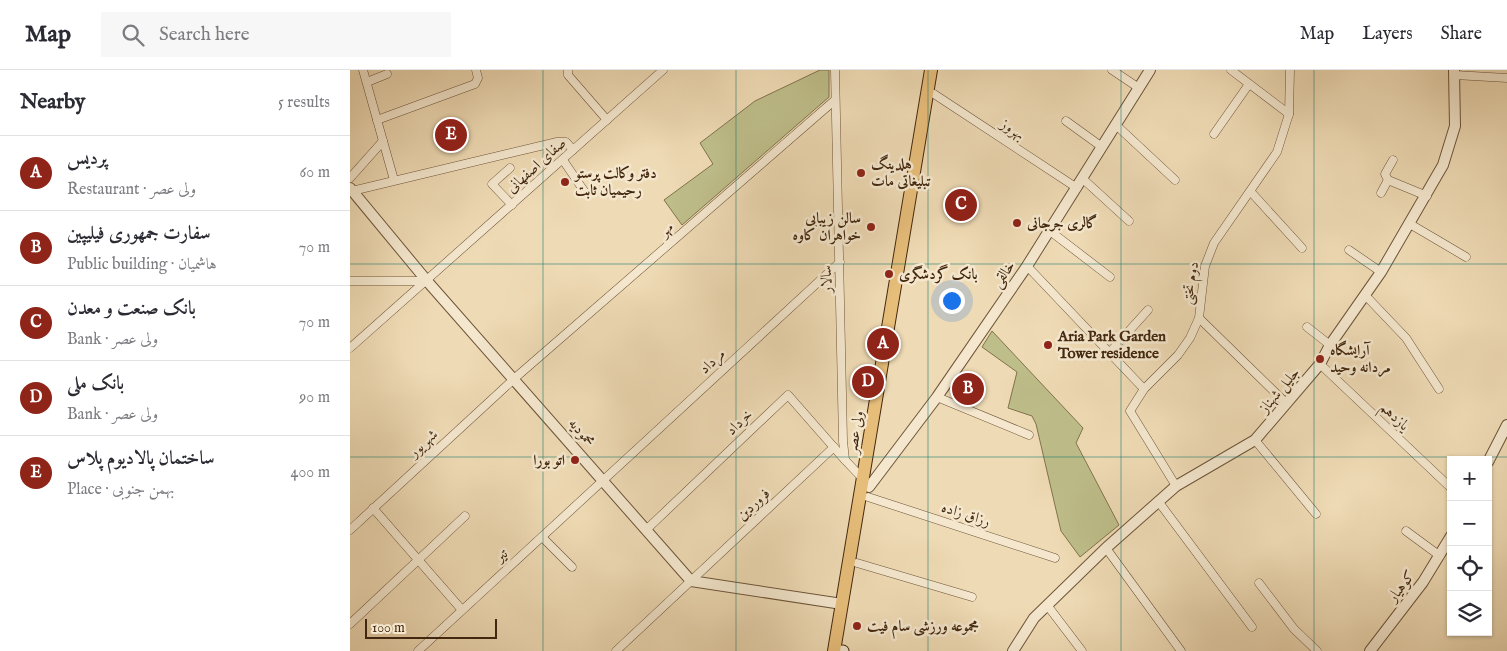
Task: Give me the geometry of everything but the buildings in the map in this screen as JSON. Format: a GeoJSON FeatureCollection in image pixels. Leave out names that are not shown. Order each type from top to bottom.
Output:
{"type":"FeatureCollection","features":[{"type":"Feature","properties":{"kind":"main road","name":"ولی عصر"},"geometry":{"type":"LineString","coordinates":[[843,651],[931,70]]}},
{"type":"Feature","properties":{"kind":"main road","name":"ولی عصر"},"geometry":{"type":"LineString","coordinates":[[834,651],[867,488],[934,94],[940,70]]}},
{"type":"Feature","properties":{"kind":"street"},"geometry":{"type":"LineString","coordinates":[[364,70],[394,180]]}},
{"type":"Feature","properties":{"kind":"street"},"geometry":{"type":"LineString","coordinates":[[377,120],[475,84],[478,82],[476,70]]}},
{"type":"Feature","properties":{"kind":"street","name":"صفای اصفهانی"},"geometry":{"type":"LineString","coordinates":[[350,348],[663,70]]}},
{"type":"Feature","properties":{"kind":"street","name":"سالار"},"geometry":{"type":"LineString","coordinates":[[835,70],[845,460]]}},
{"type":"Feature","properties":{"kind":"street"},"geometry":{"type":"LineString","coordinates":[[1112,70],[1139,88]]}},
{"type":"Feature","properties":{"kind":"street","name":"خالقی"},"geometry":{"type":"LineString","coordinates":[[867,488],[937,397],[1028,266],[1150,70]]}},
{"type":"Feature","properties":{"kind":"street"},"geometry":{"type":"LineString","coordinates":[[1231,70],[1289,114]]}},
{"type":"Feature","properties":{"kind":"street","name":"دوم تختی"},"geometry":{"type":"LineString","coordinates":[[1176,486],[1130,411],[1144,389],[1178,355],[1190,338],[1199,318],[1208,257],[1214,243],[1277,152],[1289,114],[1290,70]]}},
{"type":"Feature","properties":{"kind":"street"},"geometry":{"type":"LineString","coordinates":[[568,71],[568,75],[607,120]]}},
{"type":"Feature","properties":{"kind":"street"},"geometry":{"type":"LineString","coordinates":[[1455,72],[1507,78]]}},
{"type":"Feature","properties":{"kind":"street","name":"جلیل شهناز"},"geometry":{"type":"LineString","coordinates":[[1013,651],[1022,635],[1047,605],[1106,548],[1176,486],[1255,440],[1320,364],[1330,345],[1381,272],[1442,165],[1455,126],[1455,72]]}},
{"type":"Feature","properties":{"kind":"street"},"geometry":{"type":"LineString","coordinates":[[367,82],[387,74]]}},
{"type":"Feature","properties":{"kind":"street"},"geometry":{"type":"LineString","coordinates":[[1214,134],[1249,84]]}},
{"type":"Feature","properties":{"kind":"street","name":"بهروز"},"geometry":{"type":"LineString","coordinates":[[934,94],[1080,183],[1130,221]]}},
{"type":"Feature","properties":{"kind":"street","name":"مهر"},"geometry":{"type":"LineString","coordinates":[[515,378],[835,100]]}},
{"type":"Feature","properties":{"kind":"street"},"geometry":{"type":"LineString","coordinates":[[1066,121],[1102,147]]}},
{"type":"Feature","properties":{"kind":"street"},"geometry":{"type":"LineString","coordinates":[[1116,125],[1175,180]]}},
{"type":"Feature","properties":{"kind":"street"},"geometry":{"type":"LineString","coordinates":[[350,178],[383,141]]}},
{"type":"Feature","properties":{"kind":"street"},"geometry":{"type":"LineString","coordinates":[[351,190],[557,142],[566,142],[573,150]]}},
{"type":"Feature","properties":{"kind":"street"},"geometry":{"type":"LineString","coordinates":[[562,160],[584,191]]}},
{"type":"Feature","properties":{"kind":"street"},"geometry":{"type":"LineString","coordinates":[[1393,160],[1385,174],[1388,180],[1426,196]]}},
{"type":"Feature","properties":{"kind":"street"},"geometry":{"type":"LineString","coordinates":[[510,168],[492,184],[512,205]]}},
{"type":"Feature","properties":{"kind":"street"},"geometry":{"type":"LineString","coordinates":[[1382,193],[1388,180]]}},
{"type":"Feature","properties":{"kind":"street","name":"محمودیه"},"geometry":{"type":"LineString","coordinates":[[351,190],[691,581]]}},
{"type":"Feature","properties":{"kind":"street"},"geometry":{"type":"LineString","coordinates":[[1251,192],[1302,248]]}},
{"type":"Feature","properties":{"kind":"street"},"geometry":{"type":"LineString","coordinates":[[1410,224],[1466,257]]}},
{"type":"Feature","properties":{"kind":"street"},"geometry":{"type":"LineString","coordinates":[[1050,231],[1110,277]]}},
{"type":"Feature","properties":{"kind":"street"},"geometry":{"type":"LineString","coordinates":[[1349,250],[1381,272]]}},
{"type":"Feature","properties":{"kind":"street","name":"مرداد"},"geometry":{"type":"LineString","coordinates":[[603,480],[840,262]]}},
{"type":"Feature","properties":{"kind":"street"},"geometry":{"type":"LineString","coordinates":[[1028,266],[1144,389]]}},
{"type":"Feature","properties":{"kind":"street"},"geometry":{"type":"LineString","coordinates":[[350,281],[428,280]]}},
{"type":"Feature","properties":{"kind":"street"},"geometry":{"type":"LineString","coordinates":[[1365,295],[1406,338],[1439,390]]}},
{"type":"Feature","properties":{"kind":"street"},"geometry":{"type":"LineString","coordinates":[[1110,352],[1148,310]]}},
{"type":"Feature","properties":{"kind":"street"},"geometry":{"type":"LineString","coordinates":[[1199,318],[1287,404]]}},
{"type":"Feature","properties":{"kind":"street"},"geometry":{"type":"LineString","coordinates":[[1307,327],[1330,345]]}},
{"type":"Feature","properties":{"kind":"street","name":"یازدهم"},"geometry":{"type":"LineString","coordinates":[[1320,364],[1447,484]]}},
{"type":"Feature","properties":{"kind":"street","name":"شهریور"},"geometry":{"type":"LineString","coordinates":[[350,530],[515,378]]}},
{"type":"Feature","properties":{"kind":"street","name":"خرداد"},"geometry":{"type":"LineString","coordinates":[[647,529],[788,395],[845,460]]}},
{"type":"Feature","properties":{"kind":"street"},"geometry":{"type":"LineString","coordinates":[[937,397],[1029,435]]}},
{"type":"Feature","properties":{"kind":"street"},"geometry":{"type":"LineString","coordinates":[[1491,456],[1507,425]]}},
{"type":"Feature","properties":{"kind":"street"},"geometry":{"type":"LineString","coordinates":[[1255,440],[1316,514]]}},
{"type":"Feature","properties":{"kind":"street","name":"فروردین"},"geometry":{"type":"LineString","coordinates":[[616,651],[834,447]]}},
{"type":"Feature","properties":{"kind":"street"},"geometry":{"type":"LineString","coordinates":[[845,460],[867,488]]}},
{"type":"Feature","properties":{"kind":"street","name":"تیر"},"geometry":{"type":"LineString","coordinates":[[418,651],[603,480]]}},
{"type":"Feature","properties":{"kind":"street","name":"رزاق زاده"},"geometry":{"type":"LineString","coordinates":[[867,488],[1055,558]]}},
{"type":"Feature","properties":{"kind":"street"},"geometry":{"type":"LineString","coordinates":[[1158,501],[1252,627]]}},
{"type":"Feature","properties":{"kind":"street"},"geometry":{"type":"LineString","coordinates":[[373,508],[462,610]]}},
{"type":"Feature","properties":{"kind":"street"},"geometry":{"type":"LineString","coordinates":[[350,624],[465,516]]}},
{"type":"Feature","properties":{"kind":"street"},"geometry":{"type":"LineString","coordinates":[[1406,532],[1440,556]]}},
{"type":"Feature","properties":{"kind":"street"},"geometry":{"type":"LineString","coordinates":[[542,537],[572,567]]}},
{"type":"Feature","properties":{"kind":"street","name":"کوهیار"},"geometry":{"type":"LineString","coordinates":[[1370,651],[1440,556],[1447,543]]}},
{"type":"Feature","properties":{"kind":"street"},"geometry":{"type":"LineString","coordinates":[[1106,548],[1181,651]]}},
{"type":"Feature","properties":{"kind":"street"},"geometry":{"type":"LineString","coordinates":[[857,563],[972,597]]}},
{"type":"Feature","properties":{"kind":"street"},"geometry":{"type":"LineString","coordinates":[[691,581],[842,604]]}},
{"type":"Feature","properties":{"kind":"street"},"geometry":{"type":"LineString","coordinates":[[1259,583],[1294,629],[1317,651]]}},
{"type":"Feature","properties":{"kind":"street"},"geometry":{"type":"LineString","coordinates":[[1047,605],[1082,651]]}},
{"type":"Feature","properties":{"kind":"green space"},"geometry":{"type":"Polygon","coordinates":[[[820,70],[829,70],[829,97],[682,225],[664,200],[713,164],[700,143],[755,101],[820,70]]]}},
{"type":"Feature","properties":{"kind":"green space"},"geometry":{"type":"Polygon","coordinates":[[[992,331],[1083,428],[1076,443],[1119,525],[1080,557],[1061,531],[1036,424],[1032,416],[1008,408],[1017,372],[982,347],[992,331]]]}},
{"type":"Feature","properties":{"kind":"place","name":"ساختمان پالادیوم پلاس"},"geometry":{"type":"Point","coordinates":[451,135]}},
{"type":"Feature","properties":{"kind":"place","name":"هلدینگ تبلیغاتی مات"},"geometry":{"type":"Point","coordinates":[861,173]}},
{"type":"Feature","properties":{"kind":"place","name":"دفتر وکالت پرستو رحیمیان ثابت"},"geometry":{"type":"Point","coordinates":[565,182]}},
{"type":"Feature","properties":{"kind":"place","name":"بانک صنعت و معدن"},"geometry":{"type":"Point","coordinates":[961,205]}},
{"type":"Feature","properties":{"kind":"place","name":"گالری جرجانی"},"geometry":{"type":"Point","coordinates":[1017,223]}},
{"type":"Feature","properties":{"kind":"place","name":"سالن زیبایی خواهران کاوه"},"geometry":{"type":"Point","coordinates":[871,227]}},
{"type":"Feature","properties":{"kind":"place","name":"بانک گردشگری"},"geometry":{"type":"Point","coordinates":[889,274]}},
{"type":"Feature","properties":{"kind":"place","name":"پردیس"},"geometry":{"type":"Point","coordinates":[883,344]}},
{"type":"Feature","properties":{"kind":"place","name":"Aria Park Garden Tower residence"},"geometry":{"type":"Point","coordinates":[1048,345]}},
{"type":"Feature","properties":{"kind":"place","name":"آرایشگاه مردانه وحید"},"geometry":{"type":"Point","coordinates":[1320,359]}},
{"type":"Feature","properties":{"kind":"place","name":"بانک ملی"},"geometry":{"type":"Point","coordinates":[868,382]}},
{"type":"Feature","properties":{"kind":"place","name":"سفارت جمهوری فیلیپین"},"geometry":{"type":"Point","coordinates":[968,389]}},
{"type":"Feature","properties":{"kind":"place","name":"اتو بورا"},"geometry":{"type":"Point","coordinates":[575,460]}},
{"type":"Feature","properties":{"kind":"place","name":"مجموعه ورزشی سام فیت"},"geometry":{"type":"Point","coordinates":[857,626]}}]}
